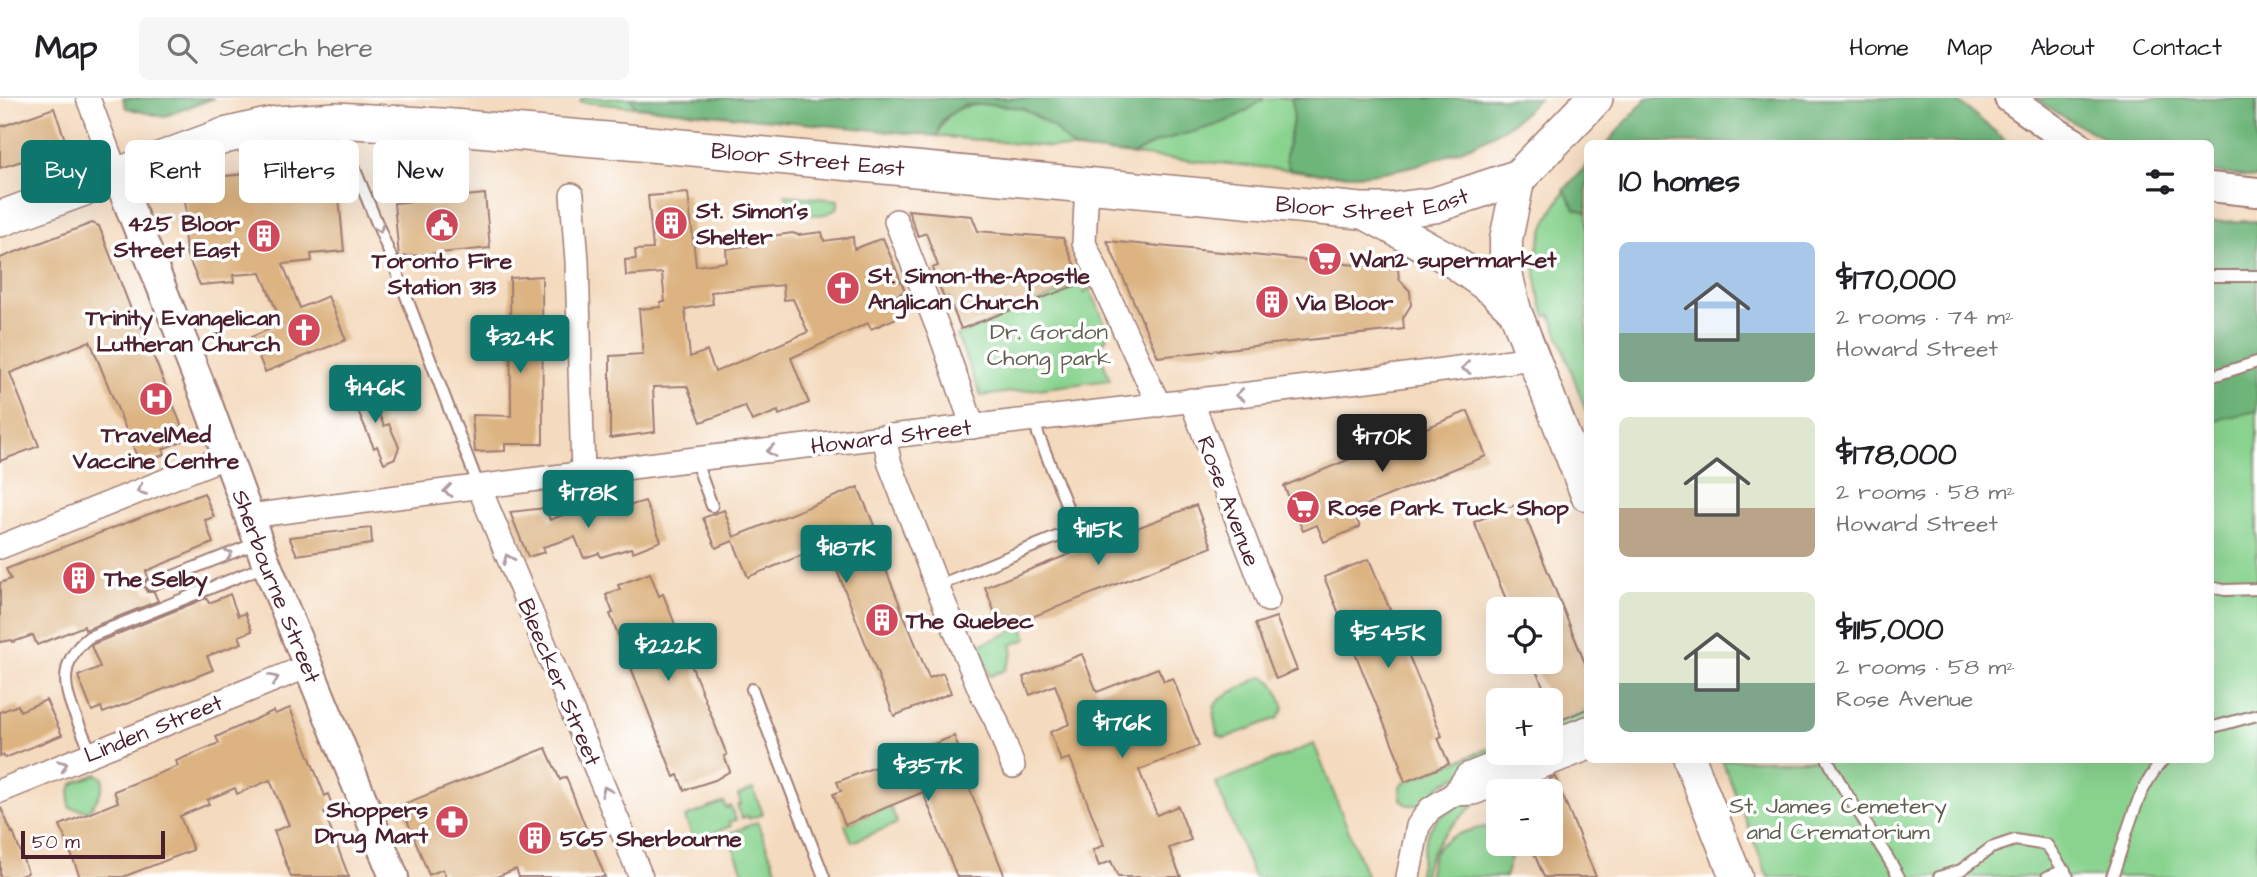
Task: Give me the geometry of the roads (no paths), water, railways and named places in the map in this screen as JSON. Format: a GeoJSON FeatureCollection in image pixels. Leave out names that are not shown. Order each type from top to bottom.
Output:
{"type":"FeatureCollection","features":[{"type":"Feature","properties":{"kind":"main road","name":"Bloor Street East"},"geometry":{"type":"LineString","coordinates":[[0,219],[224,136],[253,128],[303,121],[335,120],[607,140],[1361,211],[1388,211],[1435,205],[1519,177],[1585,108]]}},
{"type":"Feature","properties":{"kind":"main road"},"geometry":{"type":"LineString","coordinates":[[1519,177],[1506,239],[1506,273],[1515,310],[1584,487]]}},
{"type":"Feature","properties":{"kind":"main road"},"geometry":{"type":"LineString","coordinates":[[1361,211],[1451,260],[1493,290],[1515,310]]}},
{"type":"Feature","properties":{"kind":"main road"},"geometry":{"type":"LineString","coordinates":[[1691,763],[1736,877]]}},
{"type":"Feature","properties":{"kind":"street"},"geometry":{"type":"LineString","coordinates":[[88,98],[117,175]]}},
{"type":"Feature","properties":{"kind":"street"},"geometry":{"type":"LineString","coordinates":[[2008,98],[2062,140]]}},
{"type":"Feature","properties":{"kind":"street","name":"Sherbourne Street"},"geometry":{"type":"LineString","coordinates":[[117,175],[307,666],[394,877]]}},
{"type":"Feature","properties":{"kind":"street"},"geometry":{"type":"LineString","coordinates":[[1087,184],[1084,243],[1159,405]]}},
{"type":"Feature","properties":{"kind":"street"},"geometry":{"type":"LineString","coordinates":[[2214,187],[2257,192]]}},
{"type":"Feature","properties":{"kind":"street"},"geometry":{"type":"LineString","coordinates":[[572,195],[577,261],[583,474]]}},
{"type":"Feature","properties":{"kind":"street"},"geometry":{"type":"LineString","coordinates":[[896,221],[973,427]]}},
{"type":"Feature","properties":{"kind":"street","name":"Howard Street"},"geometry":{"type":"LineString","coordinates":[[258,541],[479,487],[1533,358]]}},
{"type":"Feature","properties":{"kind":"street","name":"Rose Avenue"},"geometry":{"type":"LineString","coordinates":[[1191,400],[1268,600]]}},
{"type":"Feature","properties":{"kind":"street"},"geometry":{"type":"LineString","coordinates":[[884,437],[890,464],[937,586],[981,692],[996,720],[1013,766]]}},
{"type":"Feature","properties":{"kind":"street"},"geometry":{"type":"LineString","coordinates":[[0,547],[227,456]]}},
{"type":"Feature","properties":{"kind":"street","name":"Bleecker Street"},"geometry":{"type":"LineString","coordinates":[[479,487],[641,877]]}},
{"type":"Feature","properties":{"kind":"street","name":"Linden Street"},"geometry":{"type":"LineString","coordinates":[[0,791],[307,666]]}},
{"type":"Feature","properties":{"kind":"street"},"geometry":{"type":"LineString","coordinates":[[1563,737],[1584,729]]}},
{"type":"Feature","properties":{"kind":"street"},"geometry":{"type":"LineString","coordinates":[[1454,794],[1474,793],[1584,750]]}},
{"type":"Feature","properties":{"kind":"street"},"geometry":{"type":"LineString","coordinates":[[1408,877],[1418,826],[1430,809],[1454,794],[1467,775],[1492,765]]}},
{"type":"Feature","properties":{"kind":"lane"},"geometry":{"type":"LineString","coordinates":[[335,120],[393,262],[479,487]]}},
{"type":"Feature","properties":{"kind":"lane"},"geometry":{"type":"LineString","coordinates":[[2214,276],[2257,275]]}},
{"type":"Feature","properties":{"kind":"lane"},"geometry":{"type":"LineString","coordinates":[[2214,376],[2257,362]]}},
{"type":"Feature","properties":{"kind":"lane"},"geometry":{"type":"LineString","coordinates":[[937,586],[1076,529],[1038,434],[1035,420]]}},
{"type":"Feature","properties":{"kind":"lane"},"geometry":{"type":"LineString","coordinates":[[695,459],[712,506]]}},
{"type":"Feature","properties":{"kind":"lane"},"geometry":{"type":"LineString","coordinates":[[151,585],[258,541]]}},
{"type":"Feature","properties":{"kind":"lane"},"geometry":{"type":"LineString","coordinates":[[91,753],[66,690],[64,676],[69,659],[78,645],[258,541]]}},
{"type":"Feature","properties":{"kind":"lane"},"geometry":{"type":"LineString","coordinates":[[2214,588],[2257,589]]}},
{"type":"Feature","properties":{"kind":"lane"},"geometry":{"type":"LineString","coordinates":[[752,690],[824,877]]}},
{"type":"Feature","properties":{"kind":"lane"},"geometry":{"type":"LineString","coordinates":[[2214,727],[2257,715]]}},
{"type":"Feature","properties":{"kind":"lane"},"geometry":{"type":"LineString","coordinates":[[1829,763],[1840,785],[1876,836],[1899,877]]}},
{"type":"Feature","properties":{"kind":"lane"},"geometry":{"type":"LineString","coordinates":[[2112,877],[2137,802],[2160,763]]}},
{"type":"Feature","properties":{"kind":"lane"},"geometry":{"type":"LineString","coordinates":[[1939,877],[1961,870],[1991,848],[2015,840],[2047,845],[2067,874],[2047,877]]}},
{"type":"Feature","properties":{"kind":"place","name":"St. Simon's Shelter"},"geometry":{"type":"Point","coordinates":[671,223]}},
{"type":"Feature","properties":{"kind":"place","name":"Toronto Fire Station 313"},"geometry":{"type":"Point","coordinates":[442,225]}},
{"type":"Feature","properties":{"kind":"place","name":"425 Bloor Street East"},"geometry":{"type":"Point","coordinates":[264,236]}},
{"type":"Feature","properties":{"kind":"place","name":"Wan2 supermarket"},"geometry":{"type":"Point","coordinates":[1325,259]}},
{"type":"Feature","properties":{"kind":"place","name":"St. Simon-the-Apostle Anglican Church"},"geometry":{"type":"Point","coordinates":[843,288]}},
{"type":"Feature","properties":{"kind":"place","name":"Via Bloor"},"geometry":{"type":"Point","coordinates":[1272,302]}},
{"type":"Feature","properties":{"kind":"place","name":"Trinity Evangelican Lutheran Church"},"geometry":{"type":"Point","coordinates":[304,330]}},
{"type":"Feature","properties":{"kind":"place","name":"TravelMed Vaccine Centre"},"geometry":{"type":"Point","coordinates":[156,399]}},
{"type":"Feature","properties":{"kind":"place","name":"Rose Park Tuck Shop"},"geometry":{"type":"Point","coordinates":[1303,507]}},
{"type":"Feature","properties":{"kind":"place","name":"The Selby"},"geometry":{"type":"Point","coordinates":[79,578]}},
{"type":"Feature","properties":{"kind":"place","name":"The Quebec"},"geometry":{"type":"Point","coordinates":[882,620]}},
{"type":"Feature","properties":{"kind":"place","name":"Shoppers Drug Mart"},"geometry":{"type":"Point","coordinates":[452,822]}},
{"type":"Feature","properties":{"kind":"place","name":"565 Sherbourne"},"geometry":{"type":"Point","coordinates":[535,838]}},
{"type":"Feature","properties":{"kind":"park label","name":"Dr. Gordon Chong park"},"geometry":{"type":"Point","coordinates":[1049,344]}},
{"type":"Feature","properties":{"kind":"park label","name":"St. James Cemetery and Crematorium"},"geometry":{"type":"Point","coordinates":[1838,818]}}]}
